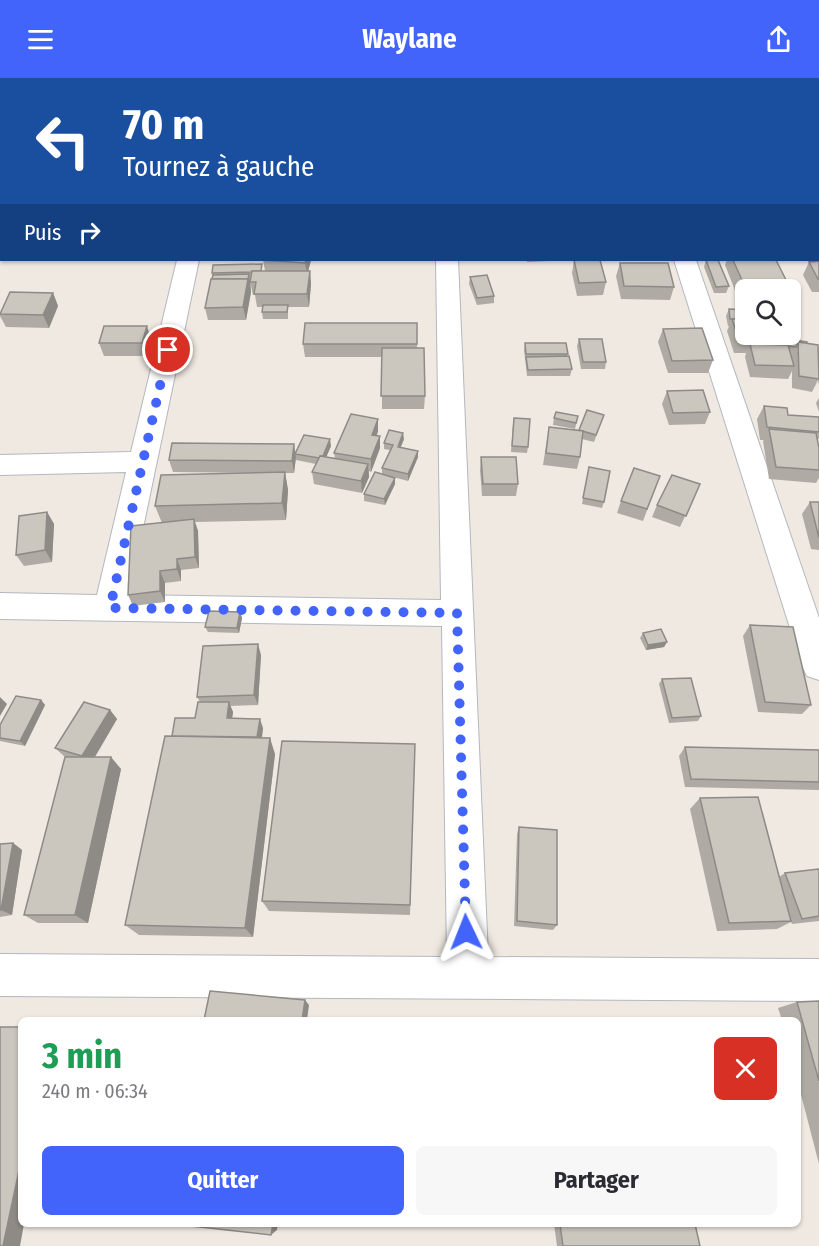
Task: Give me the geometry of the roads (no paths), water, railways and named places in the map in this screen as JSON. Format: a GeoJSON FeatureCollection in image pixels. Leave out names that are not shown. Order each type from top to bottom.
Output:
{"type":"FeatureCollection","features":[{"type":"Feature","properties":{"kind":"street"},"geometry":{"type":"LineString","coordinates":[[110,608],[188,261]]}},
{"type":"Feature","properties":{"kind":"street"},"geometry":{"type":"LineString","coordinates":[[447,261],[468,978]]}},
{"type":"Feature","properties":{"kind":"street"},"geometry":{"type":"LineString","coordinates":[[685,261],[819,666]]}},
{"type":"Feature","properties":{"kind":"street"},"geometry":{"type":"LineString","coordinates":[[0,465],[143,462]]}},
{"type":"Feature","properties":{"kind":"street"},"geometry":{"type":"LineString","coordinates":[[0,606],[457,613]]}},
{"type":"Feature","properties":{"kind":"street"},"geometry":{"type":"LineString","coordinates":[[0,975],[819,980]]}}]}
